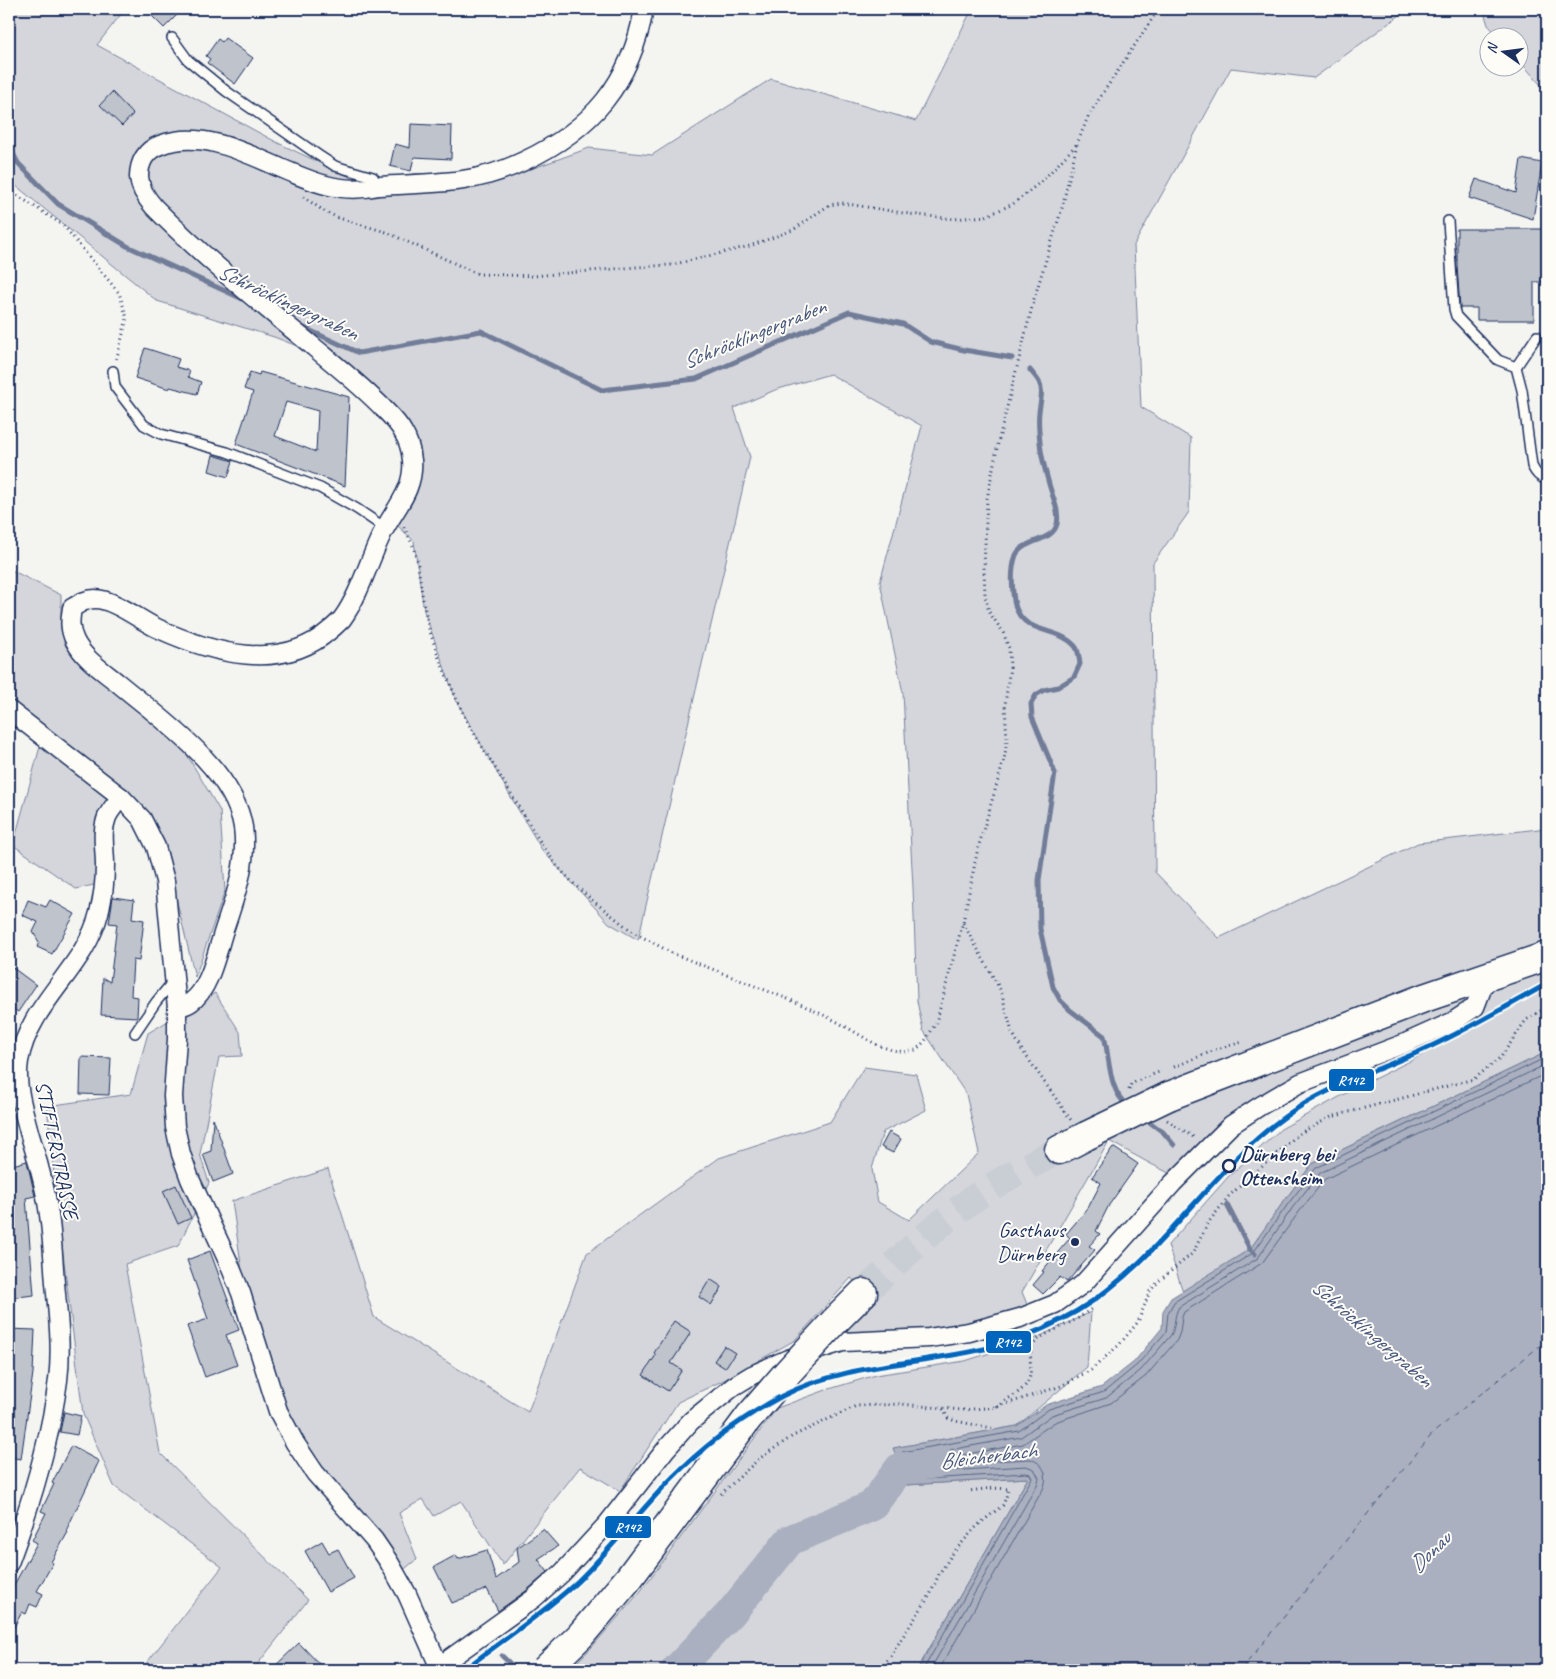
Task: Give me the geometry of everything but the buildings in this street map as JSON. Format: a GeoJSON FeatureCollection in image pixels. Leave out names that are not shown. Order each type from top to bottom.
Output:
{"type":"FeatureCollection","features":[{"type":"Feature","properties":{"kind":"main road"},"geometry":{"type":"LineString","coordinates":[[1059,1150],[1080,1129],[1356,1024],[1547,956]]}},
{"type":"Feature","properties":{"kind":"main road"},"geometry":{"type":"LineString","coordinates":[[545,1670],[580,1636],[629,1578],[750,1418],[788,1372],[863,1293]]}},
{"type":"Feature","properties":{"kind":"street"},"geometry":{"type":"LineString","coordinates":[[177,1008],[191,1002],[203,990],[211,968],[241,878],[244,851],[243,826],[236,805],[222,780],[202,756],[179,734],[86,657],[74,640],[69,623],[72,608],[83,600],[97,599],[112,604],[158,629],[227,652],[257,656],[282,654],[304,648],[320,639],[340,621],[352,603],[389,521],[406,495],[412,472],[412,458],[409,444],[403,431],[374,398],[271,312],[164,218],[146,198],[142,189],[139,170],[142,160],[147,152],[154,147],[180,139],[195,139],[209,141],[245,153],[300,177],[340,189],[365,189],[378,186],[463,180],[486,176],[509,168],[556,144],[592,116],[617,86],[633,52],[644,9]]}},
{"type":"Feature","properties":{"kind":"street"},"geometry":{"type":"LineString","coordinates":[[9,710],[121,797],[142,819],[156,847],[165,881],[177,1008],[178,1040],[173,1096],[175,1127],[181,1154],[190,1179],[241,1293],[278,1411],[314,1473],[374,1540],[389,1562],[407,1594],[436,1668],[533,1599],[562,1574],[608,1523],[690,1421],[734,1386],[752,1375],[788,1359],[843,1342],[929,1338],[969,1332],[1020,1318],[1055,1304],[1083,1284],[1173,1182],[1231,1125],[1300,1083],[1402,1044],[1460,1017],[1475,1007],[1487,976]]}},
{"type":"Feature","properties":{"kind":"street","name":"STIFTERSTRASSE"},"geometry":{"type":"LineString","coordinates":[[9,1563],[25,1520],[52,1418],[58,1378],[59,1329],[50,1219],[44,1182],[18,1093],[19,1062],[27,1032],[41,1007],[91,937],[100,912],[105,866],[103,834],[107,816],[121,797]]}},
{"type":"Feature","properties":{"kind":"lane"},"geometry":{"type":"LineString","coordinates":[[172,38],[188,60],[226,92],[335,166],[373,177],[378,186]]}},
{"type":"Feature","properties":{"kind":"lane"},"geometry":{"type":"LineString","coordinates":[[1448,221],[1456,316],[1498,360],[1516,367]]}},
{"type":"Feature","properties":{"kind":"lane"},"geometry":{"type":"LineString","coordinates":[[1537,336],[1516,367],[1522,390],[1532,466],[1540,477],[1547,480]]}},
{"type":"Feature","properties":{"kind":"lane"},"geometry":{"type":"LineString","coordinates":[[113,371],[115,387],[144,425],[161,434],[227,452],[320,488],[357,509],[389,521]]}},
{"type":"Feature","properties":{"kind":"lane"},"geometry":{"type":"LineString","coordinates":[[135,1033],[161,995],[174,980]]}},
{"type":"Feature","properties":{"kind":"path"},"geometry":{"type":"LineString","coordinates":[[389,521],[408,534],[413,546],[429,630],[466,720],[539,840],[558,866],[592,900],[633,932],[674,954],[798,1003],[836,1021],[877,1045],[906,1052],[916,1050],[925,1041],[936,1023],[963,922],[978,848],[1004,760],[1007,741],[1005,705],[1010,667],[1009,648],[1004,632],[989,612],[985,595],[984,568],[987,499],[998,443],[1034,300],[1062,208],[1077,144],[1092,111],[1157,9]]}},
{"type":"Feature","properties":{"kind":"path"},"geometry":{"type":"LineString","coordinates":[[300,177],[299,186],[303,197],[334,216],[386,232],[478,274],[533,276],[671,265],[750,246],[793,230],[829,205],[842,203],[954,219],[986,216],[1013,204],[1043,180],[1077,144]]}},
{"type":"Feature","properties":{"kind":"path"},"geometry":{"type":"LineString","coordinates":[[9,190],[63,225],[119,292],[127,318],[113,371]]}},
{"type":"Feature","properties":{"kind":"path"},"geometry":{"type":"LineString","coordinates":[[963,922],[1001,991],[1012,1032],[1022,1050],[1080,1129]]}},
{"type":"Feature","properties":{"kind":"path"},"geometry":{"type":"LineString","coordinates":[[717,1498],[760,1458],[793,1436],[856,1406],[901,1404],[962,1410],[997,1407],[1061,1386],[1091,1370],[1120,1345],[1138,1322],[1150,1290],[1193,1253],[1208,1223],[1229,1196],[1300,1133],[1331,1117],[1474,1079],[1501,1057],[1526,1020],[1547,1007]]}},
{"type":"Feature","properties":{"kind":"path"},"geometry":{"type":"LineString","coordinates":[[1131,1094],[1129,1091],[1131,1084],[1164,1096],[1208,1146]]}},
{"type":"Feature","properties":{"kind":"path"},"geometry":{"type":"LineString","coordinates":[[997,1407],[1005,1399],[1021,1391],[1030,1378],[1031,1353],[1034,1344],[1050,1332],[1073,1322],[1091,1309],[1086,1299],[1093,1294]]}},
{"type":"Feature","properties":{"kind":"path"},"geometry":{"type":"LineString","coordinates":[[942,1408],[948,1418],[955,1421],[992,1428]]}},
{"type":"Feature","properties":{"kind":"path"},"geometry":{"type":"LineString","coordinates":[[884,1670],[887,1661],[925,1603],[939,1574],[953,1553],[978,1525],[1002,1505],[1009,1489],[993,1488],[969,1491]]}},
{"type":"Feature","properties":{"kind":"shaded area"},"geometry":{"type":"Polygon","coordinates":[[[9,9],[125,9],[97,45],[278,143],[388,195],[487,185],[589,148],[652,155],[771,79],[916,121],[972,9],[1400,9],[1400,15],[1314,78],[1231,68],[1134,245],[1141,407],[1191,438],[1189,512],[1153,563],[1155,872],[1219,938],[1418,843],[1547,828],[1547,1052],[1312,1164],[1250,1249],[1183,1292],[1168,1245],[1228,1177],[1281,1129],[1350,1091],[1424,1054],[1417,1032],[1281,1083],[1224,1120],[1169,1173],[1109,1141],[1022,1292],[1029,1309],[966,1327],[843,1334],[877,1301],[851,1278],[795,1340],[726,1379],[678,1402],[620,1491],[580,1467],[503,1565],[461,1501],[434,1516],[423,1499],[399,1513],[417,1559],[397,1575],[278,1420],[250,1327],[232,1201],[328,1169],[374,1317],[528,1412],[587,1253],[719,1158],[830,1122],[864,1067],[916,1074],[926,1110],[883,1132],[872,1169],[878,1202],[909,1220],[979,1153],[966,1094],[923,1030],[917,1001],[903,693],[880,582],[922,426],[830,374],[775,390],[734,408],[750,457],[638,940],[609,923],[542,850],[456,700],[424,611],[414,541],[397,525],[415,492],[421,469],[419,449],[411,428],[341,363],[274,337],[157,301],[9,180],[9,9]]]}},
{"type":"Feature","properties":{"kind":"shaded area"},"geometry":{"type":"Polygon","coordinates":[[[1483,9],[1547,9],[1547,92],[1528,70],[1528,28],[1491,28],[1483,9]]]}},
{"type":"Feature","properties":{"kind":"shaded area"},"geometry":{"type":"Polygon","coordinates":[[[9,569],[61,595],[61,627],[66,647],[183,748],[220,811],[225,891],[195,977],[167,860],[125,788],[99,823],[98,884],[76,889],[13,845],[41,743],[9,725],[9,569]]]}},
{"type":"Feature","properties":{"kind":"shaded area"},"geometry":{"type":"Polygon","coordinates":[[[215,993],[240,1032],[242,1056],[219,1057],[200,1154],[209,1183],[178,1246],[125,1264],[160,1453],[308,1600],[253,1670],[141,1670],[222,1567],[114,1486],[83,1414],[58,1214],[47,1106],[131,1094],[148,1033],[215,993]]]}},
{"type":"Feature","properties":{"kind":"shaded area"},"geometry":{"type":"Polygon","coordinates":[[[1091,1312],[1087,1367],[1017,1426],[894,1448],[906,1485],[1028,1478],[917,1670],[569,1670],[592,1647],[640,1592],[777,1408],[826,1390],[876,1375],[965,1361],[1034,1339],[1091,1312]]]}},
{"type":"Feature","properties":{"kind":"water","name":"Donau"},"geometry":{"type":"Polygon","coordinates":[[[1547,1052],[1547,1670],[917,1670],[1028,1478],[906,1485],[893,1448],[1017,1426],[1046,1405],[1102,1387],[1134,1362],[1162,1328],[1163,1311],[1171,1298],[1250,1249],[1312,1164],[1547,1052]]]}},
{"type":"Feature","properties":{"kind":"waterway","name":"Schröcklingergraben"},"geometry":{"type":"LineString","coordinates":[[9,146],[18,163],[58,204],[127,246],[247,301]]}},
{"type":"Feature","properties":{"kind":"waterway","name":"Schröcklingergraben"},"geometry":{"type":"LineString","coordinates":[[298,325],[359,353],[481,331],[602,390],[696,379],[849,312],[903,324],[931,342],[1012,358]]}},
{"type":"Feature","properties":{"kind":"waterway","name":"Schröcklingergraben"},"geometry":{"type":"LineString","coordinates":[[1030,370],[1038,380],[1041,389],[1039,412],[1041,447],[1058,519],[1054,530],[1050,534],[1025,546],[1016,555],[1012,579],[1013,593],[1016,608],[1021,617],[1029,624],[1067,639],[1075,646],[1080,664],[1074,677],[1058,687],[1044,690],[1036,695],[1031,704],[1032,717],[1055,773],[1039,880],[1040,929],[1053,987],[1060,1000],[1070,1010],[1104,1036],[1113,1083],[1121,1100],[1128,1106]]}},
{"type":"Feature","properties":{"kind":"waterway","name":"Schröcklingergraben"},"geometry":{"type":"LineString","coordinates":[[1144,1118],[1163,1132],[1174,1145]]}},
{"type":"Feature","properties":{"kind":"waterway","name":"Schröcklingergraben"},"geometry":{"type":"LineString","coordinates":[[1227,1205],[1250,1249],[1255,1254]]}},
{"type":"Feature","properties":{"kind":"waterway","name":"Bleicherbach"},"geometry":{"type":"LineString","coordinates":[[676,1670],[730,1614],[790,1540],[872,1506],[900,1468],[941,1462]]}},
{"type":"Feature","properties":{"kind":"waterway"},"geometry":{"type":"LineString","coordinates":[[502,1656],[517,1670]]}},
{"type":"Feature","properties":{"kind":"ferry route"},"geometry":{"type":"LineString","coordinates":[[1241,1670],[1433,1433],[1547,1340]]}},
{"type":"Feature","properties":{"kind":"tunnel"},"geometry":{"type":"LineString","coordinates":[[863,1293],[931,1232],[973,1199],[1004,1179],[1059,1150]]}},
{"type":"Feature","properties":{"kind":"transit line","name":"R142"},"geometry":{"type":"LineString","coordinates":[[464,1670],[565,1593],[590,1569],[671,1479],[710,1444],[752,1414],[782,1396],[807,1385],[859,1370],[992,1347],[1025,1336],[1067,1317],[1107,1290],[1134,1267],[1230,1165],[1283,1118],[1316,1097],[1441,1042],[1547,984]]}},
{"type":"Feature","properties":{"kind":"place","name":"Dürnberg bei Ottensheim"},"geometry":{"type":"Point","coordinates":[1229,1166]}},
{"type":"Feature","properties":{"kind":"place","name":"Gasthaus Dürnberg"},"geometry":{"type":"Point","coordinates":[1075,1242]}}]}
